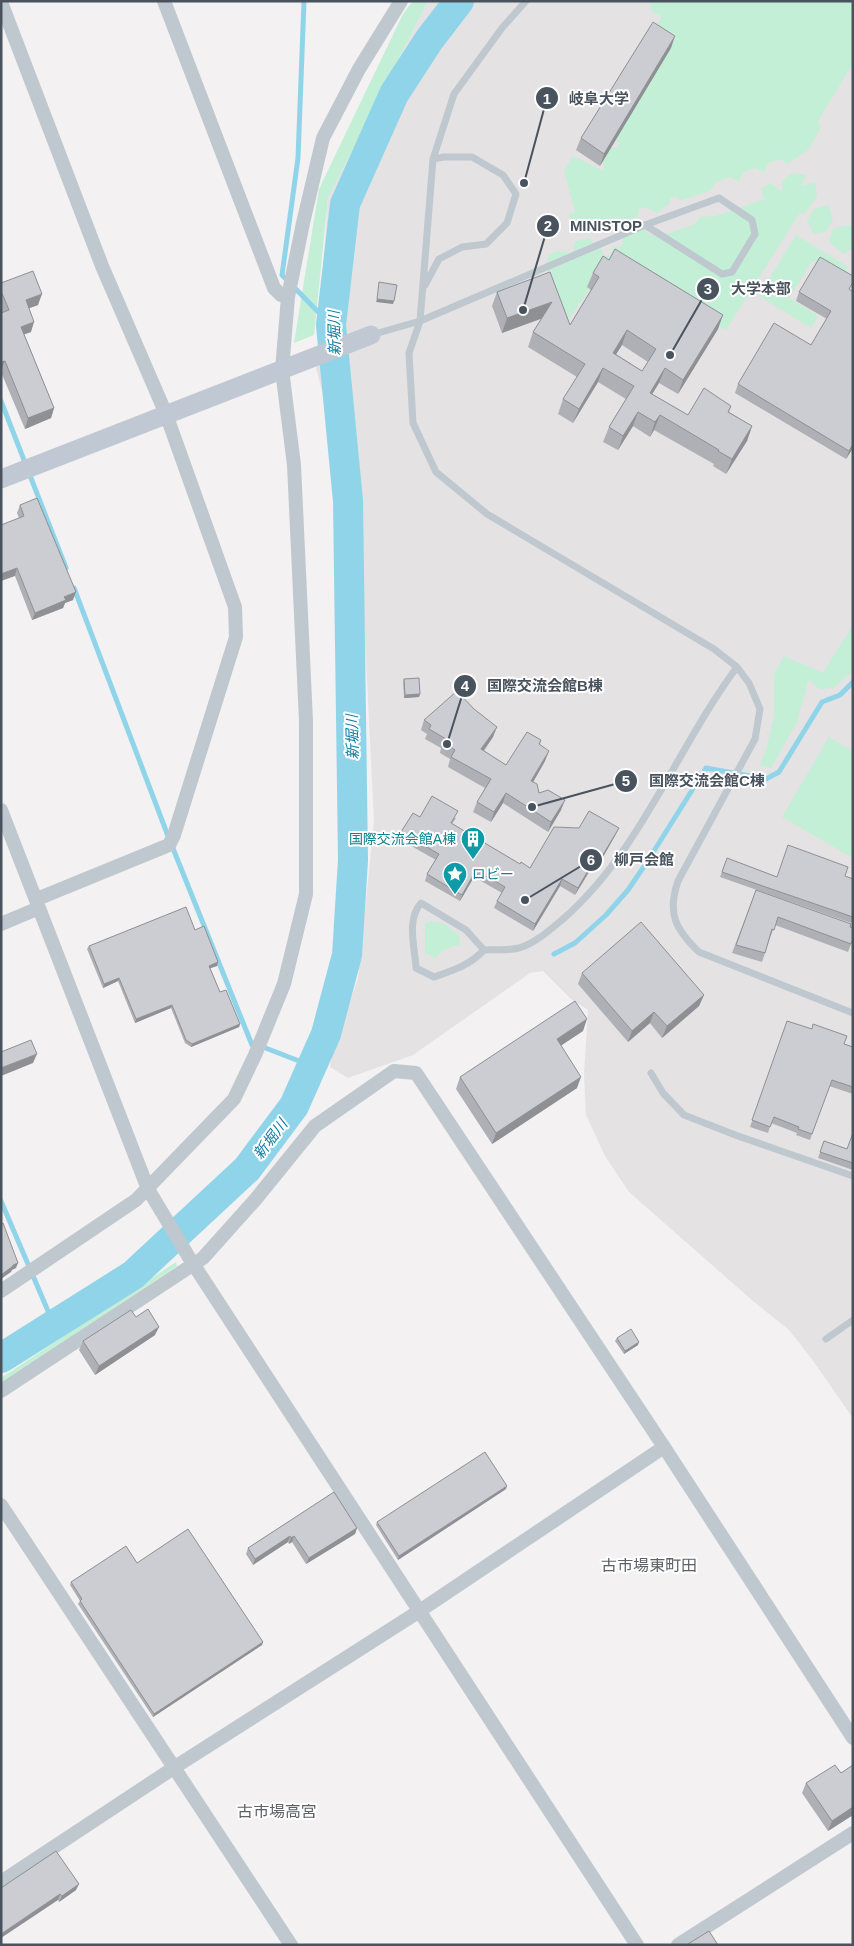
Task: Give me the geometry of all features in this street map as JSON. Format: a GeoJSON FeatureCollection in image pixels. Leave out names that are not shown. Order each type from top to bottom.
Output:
{"type":"FeatureCollection","features":[{"type":"Feature","properties":{"kind":"street"},"geometry":{"type":"LineString","coordinates":[[164,1],[274,288],[281,295],[288,297]]}},
{"type":"Feature","properties":{"kind":"street"},"geometry":{"type":"LineString","coordinates":[[1,2],[102,266],[166,414],[235,607],[236,637],[174,835],[169,845],[38,904],[1,924]]}},
{"type":"Feature","properties":{"kind":"street"},"geometry":{"type":"LineString","coordinates":[[1,1291],[136,1200],[151,1192],[234,1099],[258,1048],[284,984],[306,894],[306,721],[294,465],[287,368],[288,297],[323,138],[359,69],[398,3]]}},
{"type":"Feature","properties":{"kind":"street"},"geometry":{"type":"LineString","coordinates":[[1,479],[371,335]]}},
{"type":"Feature","properties":{"kind":"street"},"geometry":{"type":"LineString","coordinates":[[1,810],[151,1192],[192,1262],[418,1612],[637,1945]]}},
{"type":"Feature","properties":{"kind":"street"},"geometry":{"type":"LineString","coordinates":[[1,1392],[192,1262],[203,1258],[255,1200],[316,1126],[394,1071],[416,1073],[664,1447],[853,1738]]}},
{"type":"Feature","properties":{"kind":"street"},"geometry":{"type":"LineString","coordinates":[[1,1882],[418,1612],[664,1447]]}},
{"type":"Feature","properties":{"kind":"street"},"geometry":{"type":"LineString","coordinates":[[1,1505],[176,1767],[291,1945]]}},
{"type":"Feature","properties":{"kind":"street"},"geometry":{"type":"LineString","coordinates":[[678,1945],[853,1833]]}},
{"type":"Feature","properties":{"kind":"lane"},"geometry":{"type":"LineString","coordinates":[[526,1],[502,28],[454,94],[433,159],[420,321],[410,353],[413,422],[436,472],[487,514],[714,649],[737,667],[749,682],[760,709],[755,738],[678,881],[672,897],[673,913],[684,938],[699,952],[853,1013]]}},
{"type":"Feature","properties":{"kind":"lane"},"geometry":{"type":"LineString","coordinates":[[423,290],[438,258],[462,247],[486,244],[507,223],[516,194],[503,175],[472,157],[433,159]]}},
{"type":"Feature","properties":{"kind":"lane"},"geometry":{"type":"LineString","coordinates":[[371,335],[420,321],[645,225],[719,198],[752,220],[755,234],[732,272],[722,274],[645,225]]}},
{"type":"Feature","properties":{"kind":"lane"},"geometry":{"type":"LineString","coordinates":[[484,950],[466,930],[421,903],[414,911],[412,930],[416,968],[434,977],[461,968],[475,960],[484,950],[518,948],[548,932],[580,905],[627,845],[737,667]]}},
{"type":"Feature","properties":{"kind":"lane"},"geometry":{"type":"LineString","coordinates":[[652,1074],[663,1093],[684,1115],[853,1176]]}},
{"type":"Feature","properties":{"kind":"lane"},"geometry":{"type":"LineString","coordinates":[[826,1339],[853,1320]]}},
{"type":"Feature","properties":{"kind":"shaded area"},"geometry":{"type":"Polygon","coordinates":[[[428,1],[853,1],[853,1418],[789,1330],[753,1301],[629,1192],[605,1156],[586,1115],[584,1074],[588,1010],[571,999],[543,971],[530,973],[413,1055],[348,1078],[330,1067],[332,1054],[358,978],[374,822],[360,539],[316,368],[328,198],[428,1]]]}},
{"type":"Feature","properties":{"kind":"green space"},"geometry":{"type":"Polygon","coordinates":[[[413,1],[428,1],[328,198],[314,335],[294,343],[319,189],[403,14],[413,1]]]}},
{"type":"Feature","properties":{"kind":"green space"},"geometry":{"type":"Polygon","coordinates":[[[649,1],[853,1],[853,63],[818,121],[821,127],[808,150],[787,164],[781,159],[768,163],[764,172],[755,168],[743,172],[739,181],[729,177],[716,182],[710,191],[680,200],[676,196],[670,198],[670,203],[657,213],[646,207],[639,209],[638,217],[626,220],[620,219],[617,227],[605,231],[596,224],[591,226],[589,234],[573,232],[569,215],[575,212],[564,171],[573,156],[603,171],[605,166],[598,156],[605,146],[617,148],[620,143],[613,139],[654,29],[662,16],[653,13],[649,1]]]}},
{"type":"Feature","properties":{"kind":"green space"},"geometry":{"type":"Polygon","coordinates":[[[791,173],[806,175],[801,186],[815,182],[817,196],[805,213],[799,214],[726,330],[609,262],[568,320],[558,315],[550,276],[545,266],[549,255],[558,251],[572,253],[576,241],[588,238],[603,251],[603,257],[612,254],[613,246],[622,247],[625,235],[638,224],[642,223],[648,234],[658,237],[693,225],[701,217],[716,216],[765,199],[761,189],[770,183],[782,192],[782,182],[791,173]]]}},
{"type":"Feature","properties":{"kind":"green space"},"geometry":{"type":"Polygon","coordinates":[[[828,205],[833,220],[825,232],[814,234],[807,221],[814,209],[828,205]]]}},
{"type":"Feature","properties":{"kind":"green space"},"geometry":{"type":"Polygon","coordinates":[[[853,225],[853,248],[844,254],[829,242],[832,230],[842,226],[853,225]]]}},
{"type":"Feature","properties":{"kind":"green space"},"geometry":{"type":"Polygon","coordinates":[[[796,235],[848,267],[842,277],[812,261],[789,298],[818,316],[811,328],[759,296],[796,235]]]}},
{"type":"Feature","properties":{"kind":"green space"},"geometry":{"type":"Polygon","coordinates":[[[853,625],[853,671],[833,688],[820,689],[808,680],[797,722],[771,768],[760,765],[766,750],[774,716],[774,674],[784,656],[823,673],[853,625]]]}},
{"type":"Feature","properties":{"kind":"green space"},"geometry":{"type":"Polygon","coordinates":[[[829,737],[853,751],[853,858],[782,817],[829,737]]]}},
{"type":"Feature","properties":{"kind":"green space"},"geometry":{"type":"Polygon","coordinates":[[[431,921],[445,924],[460,936],[459,945],[445,949],[435,958],[425,953],[425,924],[431,921]]]}},
{"type":"Feature","properties":{"kind":"green space"},"geometry":{"type":"Polygon","coordinates":[[[176,1262],[177,1266],[1,1384],[1,1378],[176,1262]]]}},
{"type":"Feature","properties":{"kind":"building"},"geometry":{"type":"Polygon","coordinates":[[[653,22],[675,36],[604,154],[581,138],[653,22]]]}},
{"type":"Feature","properties":{"kind":"building"},"geometry":{"type":"Polygon","coordinates":[[[615,249],[723,315],[683,380],[665,368],[650,393],[688,415],[704,388],[731,406],[728,412],[752,426],[732,459],[660,415],[655,422],[638,412],[623,436],[609,427],[634,386],[603,368],[579,409],[563,399],[585,364],[533,332],[552,302],[507,318],[497,292],[550,272],[570,325],[599,277],[593,273],[603,256],[609,260],[615,249]],[[627,330],[613,353],[642,371],[656,349],[627,330]]]}},
{"type":"Feature","properties":{"kind":"building"},"geometry":{"type":"Polygon","coordinates":[[[820,257],[853,276],[853,282],[849,289],[853,292],[853,444],[849,451],[738,384],[774,323],[811,345],[831,311],[799,292],[820,257]]]}},
{"type":"Feature","properties":{"kind":"building"},"geometry":{"type":"Polygon","coordinates":[[[33,271],[42,294],[26,300],[34,322],[21,327],[54,408],[28,418],[5,361],[1,362],[1,313],[9,310],[1,291],[1,283],[33,271]]]}},
{"type":"Feature","properties":{"kind":"building"},"geometry":{"type":"Polygon","coordinates":[[[379,282],[397,285],[394,301],[377,299],[379,282]]]}},
{"type":"Feature","properties":{"kind":"building"},"geometry":{"type":"Polygon","coordinates":[[[37,498],[76,592],[64,597],[66,600],[35,613],[17,568],[1,574],[1,525],[24,516],[20,505],[37,498]]]}},
{"type":"Feature","properties":{"kind":"building"},"geometry":{"type":"Polygon","coordinates":[[[419,678],[420,694],[405,695],[404,679],[419,678]]]}},
{"type":"Feature","properties":{"kind":"building"},"geometry":{"type":"Polygon","coordinates":[[[457,691],[474,709],[497,727],[481,749],[506,765],[527,732],[541,740],[539,744],[549,751],[531,781],[537,784],[539,793],[548,790],[565,800],[551,822],[506,793],[494,812],[477,802],[491,779],[451,757],[455,750],[443,742],[446,739],[429,729],[431,725],[424,720],[457,691]]]}},
{"type":"Feature","properties":{"kind":"building"},"geometry":{"type":"Polygon","coordinates":[[[432,796],[458,811],[451,823],[530,868],[554,827],[579,828],[589,811],[619,828],[601,858],[597,855],[578,888],[562,879],[535,924],[497,901],[505,887],[476,870],[462,895],[427,874],[439,854],[401,832],[413,813],[420,817],[432,796]]]}},
{"type":"Feature","properties":{"kind":"building"},"geometry":{"type":"Polygon","coordinates":[[[788,845],[848,867],[845,876],[853,879],[853,917],[722,872],[727,858],[777,877],[788,845]]]}},
{"type":"Feature","properties":{"kind":"building"},"geometry":{"type":"Polygon","coordinates":[[[756,890],[851,924],[853,939],[851,944],[778,917],[774,930],[772,929],[765,953],[736,945],[756,890]]]}},
{"type":"Feature","properties":{"kind":"building"},"geometry":{"type":"Polygon","coordinates":[[[186,907],[195,930],[204,926],[218,962],[209,966],[220,992],[226,990],[240,1024],[192,1044],[186,1040],[172,1005],[136,1019],[119,978],[104,984],[89,946],[186,907]]]}},
{"type":"Feature","properties":{"kind":"building"},"geometry":{"type":"Polygon","coordinates":[[[641,922],[704,995],[667,1026],[654,1012],[632,1031],[582,973],[641,922]]]}},
{"type":"Feature","properties":{"kind":"building"},"geometry":{"type":"Polygon","coordinates":[[[575,1001],[587,1019],[557,1039],[581,1077],[496,1133],[460,1077],[575,1001]]]}},
{"type":"Feature","properties":{"kind":"building"},"geometry":{"type":"Polygon","coordinates":[[[787,1021],[812,1029],[813,1024],[847,1036],[844,1044],[853,1047],[853,1087],[832,1080],[812,1134],[774,1117],[770,1127],[752,1120],[787,1021]]]}},
{"type":"Feature","properties":{"kind":"building"},"geometry":{"type":"Polygon","coordinates":[[[31,1040],[37,1054],[1,1068],[1,1052],[31,1040]]]}},
{"type":"Feature","properties":{"kind":"building"},"geometry":{"type":"Polygon","coordinates":[[[853,1133],[853,1163],[820,1152],[824,1141],[847,1149],[853,1133]]]}},
{"type":"Feature","properties":{"kind":"building"},"geometry":{"type":"Polygon","coordinates":[[[3,1223],[18,1263],[1,1275],[1,1224],[3,1223]]]}},
{"type":"Feature","properties":{"kind":"building"},"geometry":{"type":"Polygon","coordinates":[[[148,1309],[159,1327],[99,1366],[83,1341],[131,1310],[136,1317],[148,1309]]]}},
{"type":"Feature","properties":{"kind":"building"},"geometry":{"type":"Polygon","coordinates":[[[631,1329],[639,1342],[625,1351],[617,1338],[631,1329]]]}},
{"type":"Feature","properties":{"kind":"building"},"geometry":{"type":"Polygon","coordinates":[[[485,1452],[507,1486],[399,1556],[377,1522],[485,1452]]]}},
{"type":"Feature","properties":{"kind":"building"},"geometry":{"type":"Polygon","coordinates":[[[334,1492],[357,1528],[309,1558],[294,1536],[291,1538],[290,1536],[255,1559],[248,1548],[334,1492]]]}},
{"type":"Feature","properties":{"kind":"building"},"geometry":{"type":"Polygon","coordinates":[[[188,1529],[263,1642],[154,1714],[80,1601],[82,1599],[71,1582],[126,1546],[137,1563],[188,1529]]]}},
{"type":"Feature","properties":{"kind":"building"},"geometry":{"type":"Polygon","coordinates":[[[835,1765],[841,1773],[853,1765],[853,1807],[832,1821],[806,1783],[835,1765]]]}},
{"type":"Feature","properties":{"kind":"building"},"geometry":{"type":"Polygon","coordinates":[[[56,1851],[79,1884],[62,1896],[60,1894],[1,1934],[1,1888],[56,1851]]]}},
{"type":"Feature","properties":{"kind":"building"},"geometry":{"type":"Polygon","coordinates":[[[709,1931],[718,1945],[688,1945],[688,1944],[709,1931]]]}},
{"type":"Feature","properties":{"kind":"waterway"},"geometry":{"type":"LineString","coordinates":[[304,1],[298,158],[282,275],[331,325]]}},
{"type":"Feature","properties":{"kind":"waterway","name":"新堀川"},"geometry":{"type":"LineString","coordinates":[[1,1358],[133,1275],[247,1169],[294,1106],[326,1034],[347,955],[353,860],[348,501],[331,325],[345,204],[394,94],[429,40],[459,1]]}},
{"type":"Feature","properties":{"kind":"waterway"},"geometry":{"type":"LineString","coordinates":[[1,401],[66,568]]}},
{"type":"Feature","properties":{"kind":"waterway"},"geometry":{"type":"LineString","coordinates":[[74,588],[168,836],[252,1045],[263,1047],[312,1066]]}},
{"type":"Feature","properties":{"kind":"waterway"},"geometry":{"type":"LineString","coordinates":[[554,954],[575,943],[606,915],[628,890],[706,768],[766,779],[779,772],[822,702],[840,695],[853,682]]}},
{"type":"Feature","properties":{"kind":"waterway"},"geometry":{"type":"LineString","coordinates":[[1,1201],[54,1325]]}},
{"type":"Feature","properties":{"kind":"place","name":"岐阜大学"},"geometry":{"type":"Point","coordinates":[524,183]}},
{"type":"Feature","properties":{"kind":"place","name":"MINISTOP"},"geometry":{"type":"Point","coordinates":[523,310]}},
{"type":"Feature","properties":{"kind":"place","name":"大学本部"},"geometry":{"type":"Point","coordinates":[670,355]}},
{"type":"Feature","properties":{"kind":"place","name":"国際交流会館B棟"},"geometry":{"type":"Point","coordinates":[447,744]}},
{"type":"Feature","properties":{"kind":"place","name":"国際交流会館C棟"},"geometry":{"type":"Point","coordinates":[532,807]}},
{"type":"Feature","properties":{"kind":"place","name":"国際交流会館A棟"},"geometry":{"type":"Point","coordinates":[473,860]}},
{"type":"Feature","properties":{"kind":"place","name":"ロビー"},"geometry":{"type":"Point","coordinates":[455,895]}},
{"type":"Feature","properties":{"kind":"place","name":"柳戸会館"},"geometry":{"type":"Point","coordinates":[525,900]}},
{"type":"Feature","properties":{"kind":"district","name":"古市場東町田"},"geometry":{"type":"Point","coordinates":[649,1565]}},
{"type":"Feature","properties":{"kind":"district","name":"古市場高宮"},"geometry":{"type":"Point","coordinates":[277,1811]}}]}
